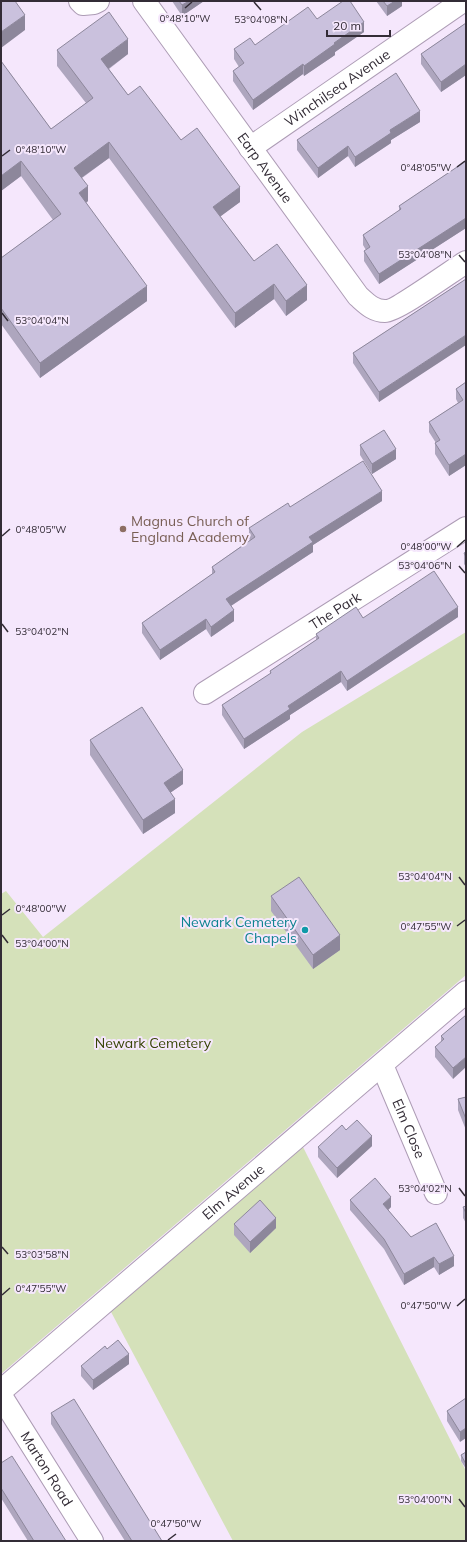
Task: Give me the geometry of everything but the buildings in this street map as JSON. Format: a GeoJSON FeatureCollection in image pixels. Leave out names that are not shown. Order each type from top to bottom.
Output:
{"type":"FeatureCollection","features":[{"type":"Feature","properties":{"kind":"street"},"geometry":{"type":"LineString","coordinates":[[80,1],[83,4],[98,1]]}},
{"type":"Feature","properties":{"kind":"street","name":"Earp Avenue"},"geometry":{"type":"LineString","coordinates":[[144,1],[358,296],[372,308],[386,312],[399,306],[466,262]]}},
{"type":"Feature","properties":{"kind":"street","name":"Winchilsea Avenue"},"geometry":{"type":"LineString","coordinates":[[250,148],[464,1]]}},
{"type":"Feature","properties":{"kind":"street","name":"The Park"},"geometry":{"type":"LineString","coordinates":[[205,693],[466,528]]}},
{"type":"Feature","properties":{"kind":"street","name":"Elm Avenue"},"geometry":{"type":"LineString","coordinates":[[1,1391],[466,992]]}},
{"type":"Feature","properties":{"kind":"street","name":"Elm Close"},"geometry":{"type":"LineString","coordinates":[[382,1065],[436,1193]]}},
{"type":"Feature","properties":{"kind":"street","name":"Marton Road"},"geometry":{"type":"LineString","coordinates":[[1,1396],[92,1541]]}},
{"type":"Feature","properties":{"kind":"green space","name":"Newark Cemetery"},"geometry":{"type":"Polygon","coordinates":[[[466,632],[466,975],[1,1374],[1,894],[6,891],[43,937],[302,732],[466,632]]]}},
{"type":"Feature","properties":{"kind":"green space"},"geometry":{"type":"Polygon","coordinates":[[[303,1147],[466,1471],[466,1541],[233,1541],[110,1310],[303,1147]]]}},
{"type":"Feature","properties":{"kind":"place","name":"Magnus Church of England Academy"},"geometry":{"type":"Point","coordinates":[123,529]}},
{"type":"Feature","properties":{"kind":"place","name":"Newark Cemetery Chapels"},"geometry":{"type":"Point","coordinates":[305,930]}}]}
